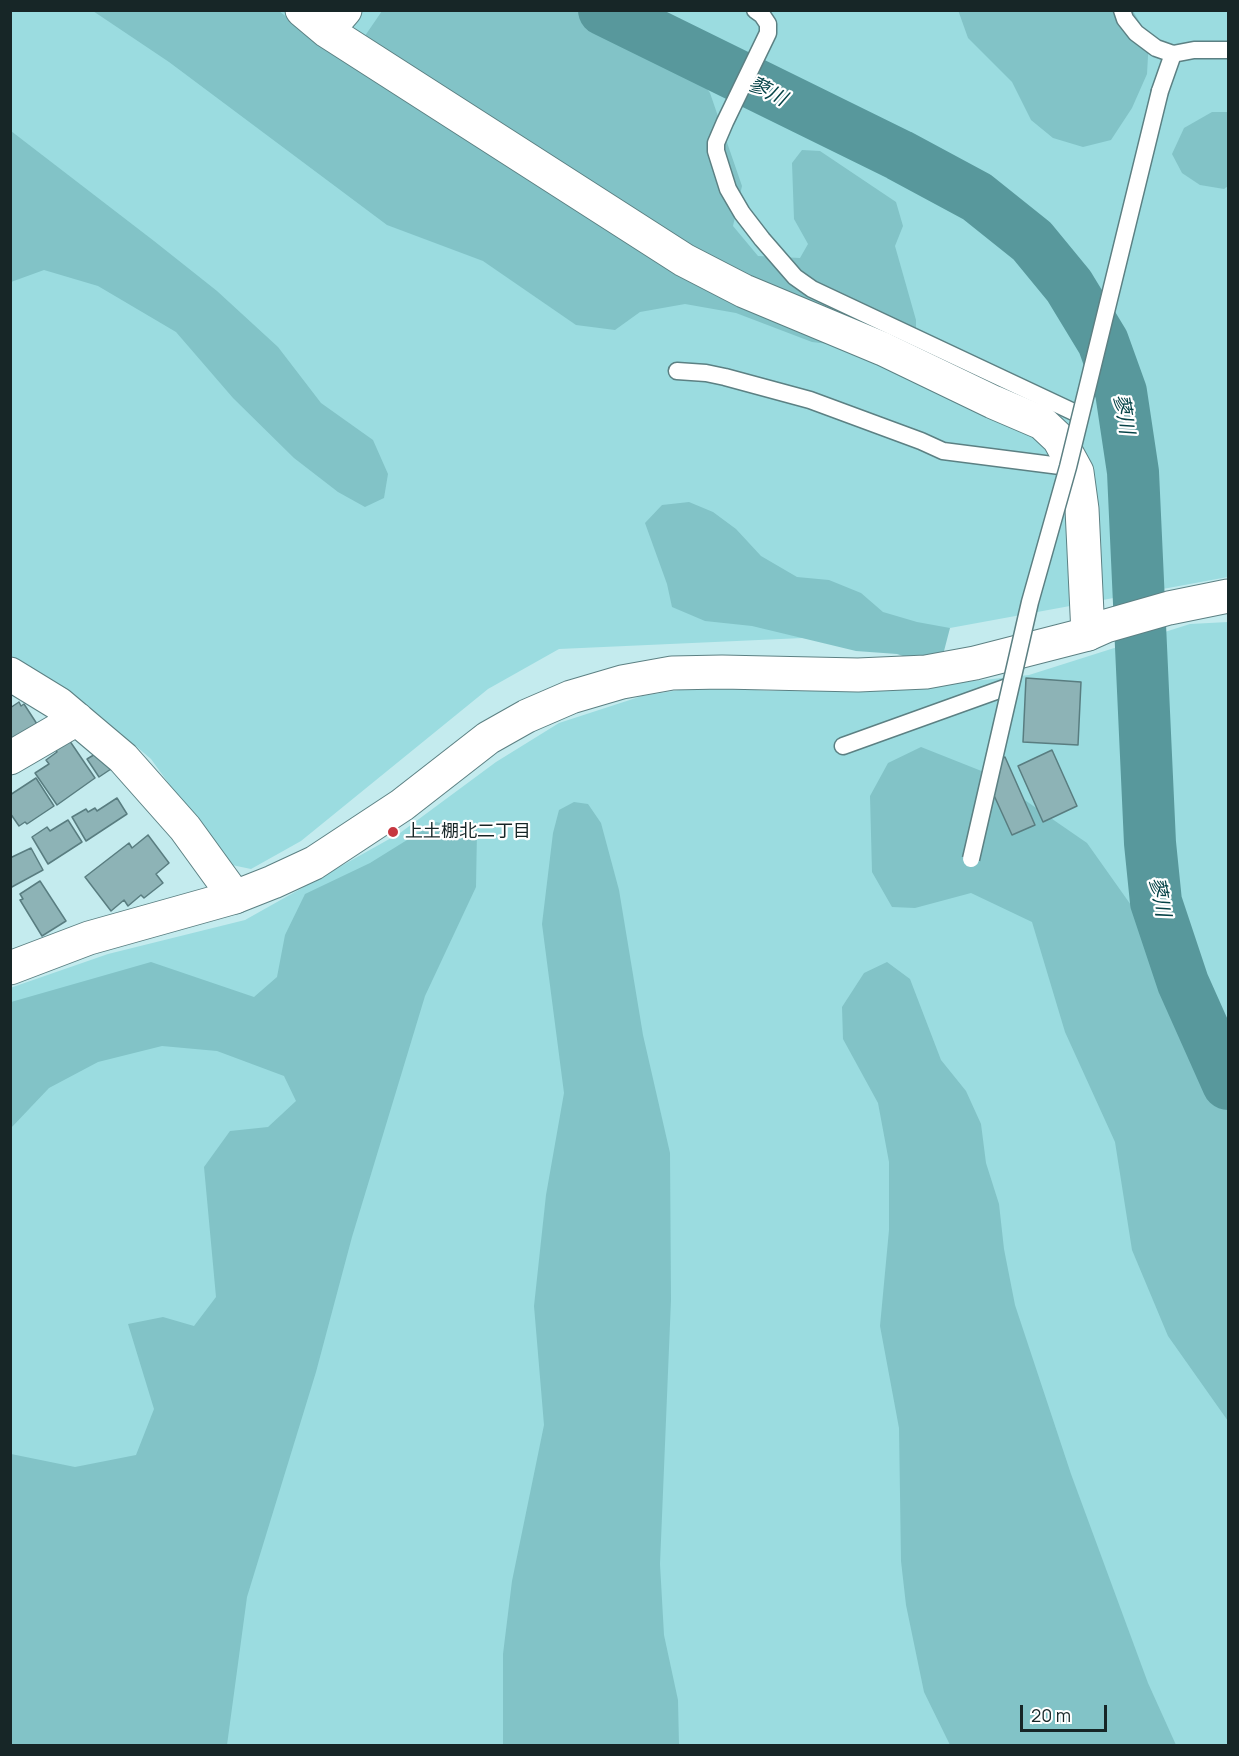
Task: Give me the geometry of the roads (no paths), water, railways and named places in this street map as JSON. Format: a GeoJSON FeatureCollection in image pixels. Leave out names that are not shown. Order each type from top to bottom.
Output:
{"type":"FeatureCollection","features":[{"type":"Feature","properties":{"kind":"street"},"geometry":{"type":"LineString","coordinates":[[302,10],[336,21],[684,260],[744,291],[883,349],[1042,423],[1059,438],[1077,472],[1097,630]]}},
{"type":"Feature","properties":{"kind":"street"},"geometry":{"type":"LineString","coordinates":[[10,968],[89,938],[235,897],[314,863],[402,805],[488,738],[527,716],[571,697],[622,682],[672,673],[858,675],[926,672],[975,663],[1169,608],[1228,596]]}},
{"type":"Feature","properties":{"kind":"street"},"geometry":{"type":"LineString","coordinates":[[10,674],[59,704],[123,758],[185,828],[235,897]]}},
{"type":"Feature","properties":{"kind":"street"},"geometry":{"type":"LineString","coordinates":[[10,758],[77,719]]}},
{"type":"Feature","properties":{"kind":"lane"},"geometry":{"type":"LineString","coordinates":[[755,10],[768,24],[768,33],[716,143],[716,151],[728,189],[742,213],[795,277],[812,289],[1080,415]]}},
{"type":"Feature","properties":{"kind":"lane"},"geometry":{"type":"LineString","coordinates":[[1122,10],[1125,19],[1136,33],[1155,48],[1173,54],[1194,50],[1228,50]]}},
{"type":"Feature","properties":{"kind":"lane"},"geometry":{"type":"LineString","coordinates":[[971,859],[1030,602],[1068,467],[1160,91],[1173,54]]}},
{"type":"Feature","properties":{"kind":"lane"},"geometry":{"type":"LineString","coordinates":[[677,371],[725,377],[810,400],[879,424],[943,451],[1068,467]]}},
{"type":"Feature","properties":{"kind":"lane"},"geometry":{"type":"LineString","coordinates":[[843,746],[1010,686]]}},
{"type":"Feature","properties":{"kind":"waterway","name":"蓼川"},"geometry":{"type":"LineString","coordinates":[[604,10],[899,155],[977,197],[1032,241],[1069,286],[1103,342],[1121,392],[1133,472],[1150,843],[1156,902],[1183,983],[1228,1084]]}},
{"type":"Feature","properties":{"kind":"place","name":"上土棚北二丁目"},"geometry":{"type":"Point","coordinates":[393,832]}}]}
